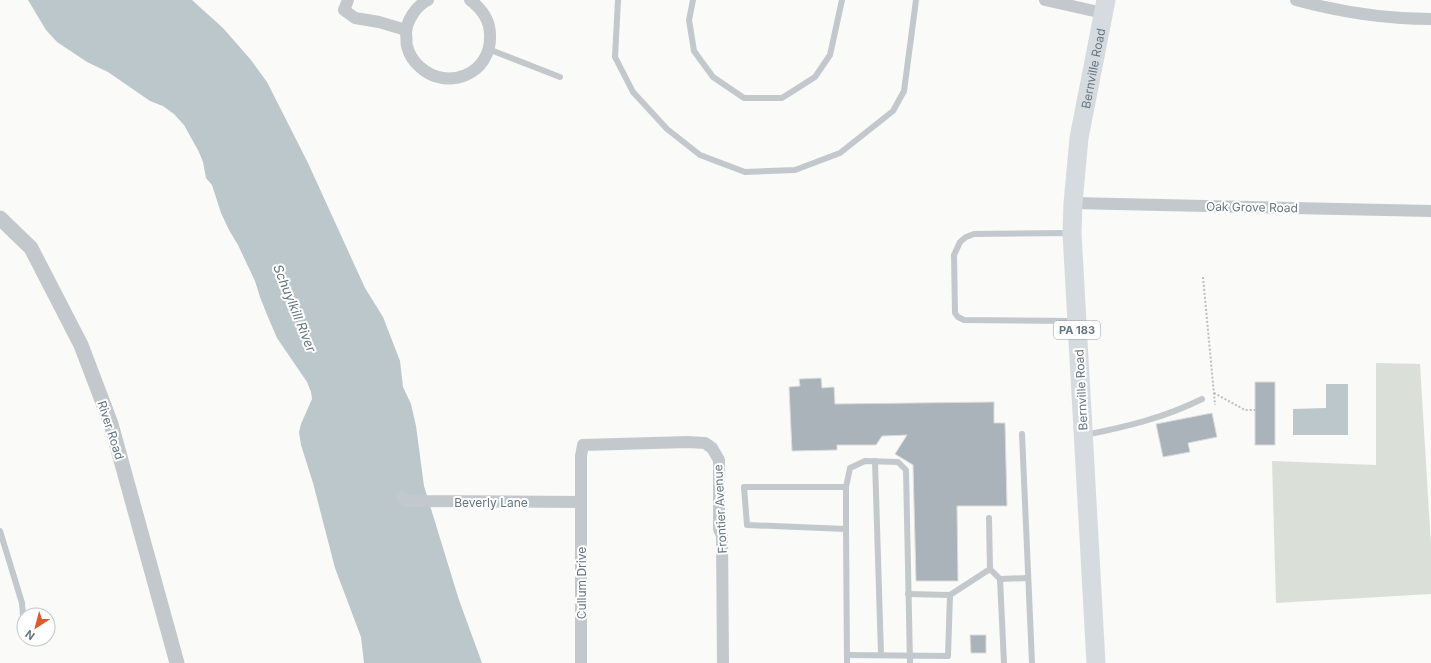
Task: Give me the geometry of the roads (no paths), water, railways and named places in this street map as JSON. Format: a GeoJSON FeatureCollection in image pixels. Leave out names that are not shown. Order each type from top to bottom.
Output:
{"type":"FeatureCollection","features":[{"type":"Feature","properties":{"kind":"main road","name":"Bernville Road"},"geometry":{"type":"LineString","coordinates":[[1096,663],[1072,234],[1073,202],[1079,138],[1104,6]]}},
{"type":"Feature","properties":{"kind":"street"},"geometry":{"type":"LineString","coordinates":[[348,0],[344,10],[355,18],[379,22],[406,30]]}},
{"type":"Feature","properties":{"kind":"street"},"geometry":{"type":"LineString","coordinates":[[428,0],[423,2],[412,15],[406,30],[407,47],[414,62],[427,73],[442,79],[459,78],[474,71],[485,59],[491,43],[490,26],[483,11],[470,0]]}},
{"type":"Feature","properties":{"kind":"street"},"geometry":{"type":"LineString","coordinates":[[1045,0],[1104,6]]}},
{"type":"Feature","properties":{"kind":"street"},"geometry":{"type":"LineString","coordinates":[[1296,0],[1351,13],[1402,19],[1431,20]]}},
{"type":"Feature","properties":{"kind":"street","name":"Oak Grove Road"},"geometry":{"type":"LineString","coordinates":[[1073,202],[1431,211]]}},
{"type":"Feature","properties":{"kind":"street","name":"River Road"},"geometry":{"type":"LineString","coordinates":[[0,218],[31,248],[81,345],[110,424],[177,663]]}},
{"type":"Feature","properties":{"kind":"street","name":"Frontier Avenue"},"geometry":{"type":"LineString","coordinates":[[581,502],[581,456],[583,445],[688,442],[705,443],[712,448],[719,460],[719,529],[722,536],[723,663]]}},
{"type":"Feature","properties":{"kind":"street","name":"Beverly Lane"},"geometry":{"type":"LineString","coordinates":[[402,497],[407,501],[581,502]]}},
{"type":"Feature","properties":{"kind":"street","name":"Cullum Drive"},"geometry":{"type":"LineString","coordinates":[[581,502],[581,663]]}},
{"type":"Feature","properties":{"kind":"lane"},"geometry":{"type":"LineString","coordinates":[[618,0],[615,57],[633,92],[668,129],[700,155],[745,172],[795,170],[840,153],[893,111],[904,91],[916,0]]}},
{"type":"Feature","properties":{"kind":"lane"},"geometry":{"type":"LineString","coordinates":[[693,0],[689,20],[694,51],[713,77],[744,98],[782,98],[814,77],[830,55],[842,0]]}},
{"type":"Feature","properties":{"kind":"lane"},"geometry":{"type":"LineString","coordinates":[[488,49],[560,77]]}},
{"type":"Feature","properties":{"kind":"lane"},"geometry":{"type":"LineString","coordinates":[[1072,234],[974,234],[966,237],[960,242],[954,255],[955,313],[958,317],[964,320],[1077,322]]}},
{"type":"Feature","properties":{"kind":"lane"},"geometry":{"type":"LineString","coordinates":[[1083,435],[1151,420],[1186,407],[1202,399]]}},
{"type":"Feature","properties":{"kind":"lane"},"geometry":{"type":"LineString","coordinates":[[1022,434],[1032,663]]}},
{"type":"Feature","properties":{"kind":"lane"},"geometry":{"type":"LineString","coordinates":[[847,663],[846,487],[850,468],[865,461],[898,462],[906,470],[910,663]]}},
{"type":"Feature","properties":{"kind":"lane"},"geometry":{"type":"LineString","coordinates":[[875,461],[881,655]]}},
{"type":"Feature","properties":{"kind":"lane"},"geometry":{"type":"LineString","coordinates":[[846,487],[744,487],[747,525],[846,529]]}},
{"type":"Feature","properties":{"kind":"lane"},"geometry":{"type":"LineString","coordinates":[[989,518],[990,569],[1000,579],[1004,663]]}},
{"type":"Feature","properties":{"kind":"lane"},"geometry":{"type":"LineString","coordinates":[[0,531],[22,607]]}},
{"type":"Feature","properties":{"kind":"lane"},"geometry":{"type":"LineString","coordinates":[[908,594],[950,595],[990,569]]}},
{"type":"Feature","properties":{"kind":"lane"},"geometry":{"type":"LineString","coordinates":[[1000,579],[1028,578]]}},
{"type":"Feature","properties":{"kind":"lane"},"geometry":{"type":"LineString","coordinates":[[847,655],[948,656],[950,595]]}},
{"type":"Feature","properties":{"kind":"water","name":"Schuylkill River"},"geometry":{"type":"Polygon","coordinates":[[[28,0],[192,0],[223,28],[251,60],[267,82],[308,163],[365,288],[383,317],[400,361],[403,387],[411,404],[416,426],[424,486],[459,600],[482,663],[364,663],[361,637],[335,568],[313,483],[301,445],[299,432],[312,399],[311,392],[307,382],[277,338],[255,281],[221,213],[212,185],[206,178],[203,162],[199,152],[184,125],[174,114],[163,106],[150,101],[108,72],[87,62],[57,42],[46,30],[28,0]]]}},
{"type":"Feature","properties":{"kind":"water"},"geometry":{"type":"Polygon","coordinates":[[[1326,384],[1348,384],[1348,435],[1293,435],[1293,409],[1326,408],[1326,384]]]}}]}
